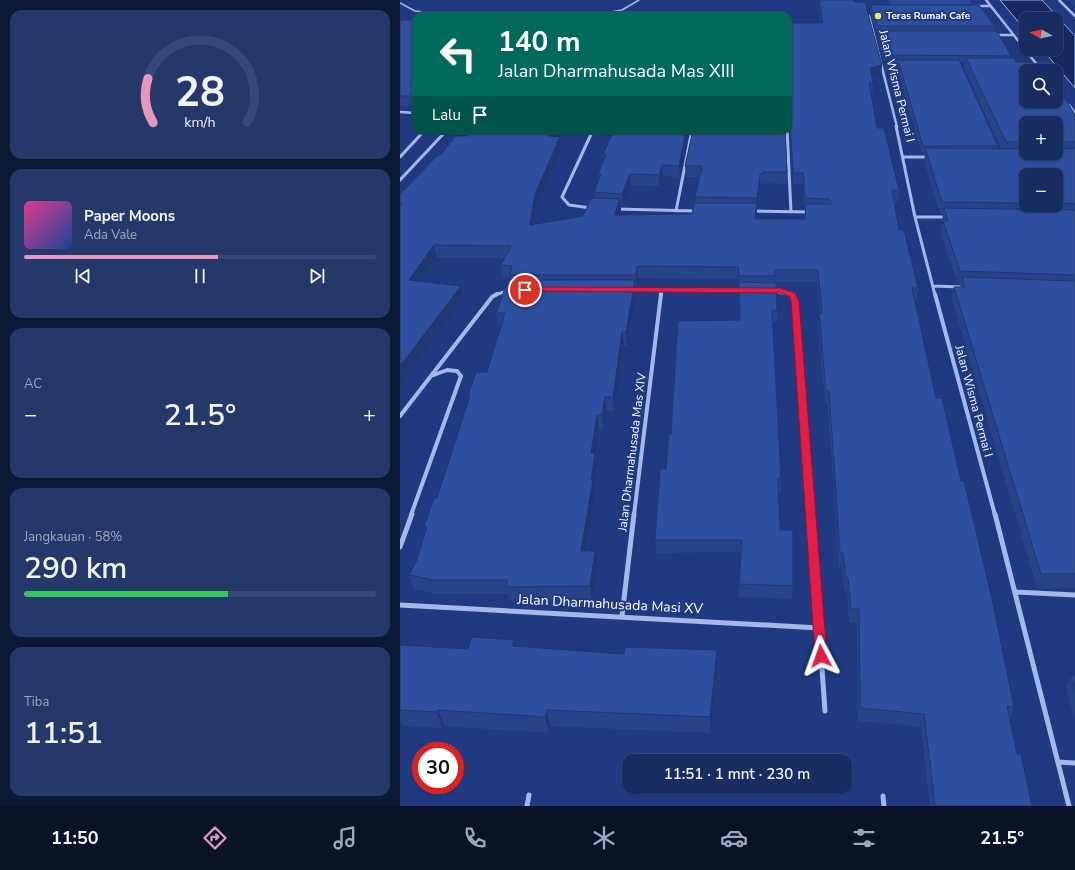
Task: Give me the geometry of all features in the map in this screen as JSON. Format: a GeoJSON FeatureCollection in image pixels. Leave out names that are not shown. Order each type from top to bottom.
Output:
{"type":"FeatureCollection","features":[{"type":"Feature","properties":{"kind":"street"},"geometry":{"type":"LineString","coordinates":[[986,0],[1036,64]]}},
{"type":"Feature","properties":{"kind":"street"},"geometry":{"type":"LineString","coordinates":[[1059,0],[1075,16]]}},
{"type":"Feature","properties":{"kind":"street"},"geometry":{"type":"LineString","coordinates":[[969,6],[992,6]]}},
{"type":"Feature","properties":{"kind":"street","name":"Jalan Wisma Permai I"},"geometry":{"type":"LineString","coordinates":[[868,14],[875,35],[904,157],[915,216],[1016,592],[1069,806]]}},
{"type":"Feature","properties":{"kind":"street"},"geometry":{"type":"LineString","coordinates":[[990,35],[1014,35]]}},
{"type":"Feature","properties":{"kind":"street"},"geometry":{"type":"LineString","coordinates":[[1066,101],[1075,113]]}},
{"type":"Feature","properties":{"kind":"street"},"geometry":{"type":"LineString","coordinates":[[400,112],[412,113]]}},
{"type":"Feature","properties":{"kind":"street"},"geometry":{"type":"LineString","coordinates":[[400,157],[421,134]]}},
{"type":"Feature","properties":{"kind":"street"},"geometry":{"type":"LineString","coordinates":[[400,180],[443,134]]}},
{"type":"Feature","properties":{"kind":"street"},"geometry":{"type":"LineString","coordinates":[[591,134],[562,197],[569,205],[595,208]]}},
{"type":"Feature","properties":{"kind":"street"},"geometry":{"type":"LineString","coordinates":[[676,211],[691,134]]}},
{"type":"Feature","properties":{"kind":"street"},"geometry":{"type":"LineString","coordinates":[[787,134],[791,212]]}},
{"type":"Feature","properties":{"kind":"street"},"geometry":{"type":"LineString","coordinates":[[904,157],[934,158]]}},
{"type":"Feature","properties":{"kind":"street"},"geometry":{"type":"LineString","coordinates":[[610,208],[699,211]]}},
{"type":"Feature","properties":{"kind":"street"},"geometry":{"type":"LineString","coordinates":[[745,211],[813,213]]}},
{"type":"Feature","properties":{"kind":"street"},"geometry":{"type":"LineString","coordinates":[[915,216],[955,217]]}},
{"type":"Feature","properties":{"kind":"street"},"geometry":{"type":"LineString","coordinates":[[933,286],[964,287]]}},
{"type":"Feature","properties":{"kind":"street"},"geometry":{"type":"LineString","coordinates":[[400,416],[492,297],[499,292],[518,290]]}},
{"type":"Feature","properties":{"kind":"street"},"geometry":{"type":"LineString","coordinates":[[621,290],[748,291]]}},
{"type":"Feature","properties":{"kind":"street","name":"Jalan Dharmahusada Mas XIV"},"geometry":{"type":"LineString","coordinates":[[622,616],[661,290]]}},
{"type":"Feature","properties":{"kind":"street"},"geometry":{"type":"LineString","coordinates":[[764,291],[780,291],[792,294],[795,301],[825,711]]}},
{"type":"Feature","properties":{"kind":"street"},"geometry":{"type":"LineString","coordinates":[[400,547],[461,376],[457,371],[447,370],[430,376]]}},
{"type":"Feature","properties":{"kind":"street"},"geometry":{"type":"LineString","coordinates":[[1016,592],[1075,595]]}},
{"type":"Feature","properties":{"kind":"street","name":"Jalan Dharmahusada Masi XV"},"geometry":{"type":"LineString","coordinates":[[400,605],[819,628]]}},
{"type":"Feature","properties":{"kind":"street"},"geometry":{"type":"LineString","coordinates":[[1058,762],[1075,763]]}},
{"type":"Feature","properties":{"kind":"street"},"geometry":{"type":"LineString","coordinates":[[527,806],[529,795]]}},
{"type":"Feature","properties":{"kind":"street"},"geometry":{"type":"LineString","coordinates":[[883,796],[884,806]]}},
{"type":"Feature","properties":{"kind":"lane"},"geometry":{"type":"LineString","coordinates":[[606,12],[636,4],[639,0]]}},
{"type":"Feature","properties":{"kind":"lane"},"geometry":{"type":"LineString","coordinates":[[400,3],[415,11],[425,12]]}},
{"type":"Feature","properties":{"kind":"shaded area"},"geometry":{"type":"Polygon","coordinates":[[[888,0],[969,0],[972,4],[891,6],[888,0]]]}},
{"type":"Feature","properties":{"kind":"shaded area"},"geometry":{"type":"Polygon","coordinates":[[[1000,0],[1042,0],[1053,12],[1019,12],[1019,23],[1000,0]]]}},
{"type":"Feature","properties":{"kind":"shaded area"},"geometry":{"type":"Polygon","coordinates":[[[1063,23],[1075,36],[1075,88],[1063,74],[1063,64],[1055,64],[1048,56],[1063,56],[1063,23]]]}},
{"type":"Feature","properties":{"kind":"building"},"geometry":{"type":"Polygon","coordinates":[[[819,0],[853,0],[854,2],[865,2],[882,65],[870,68],[873,83],[869,83],[877,128],[884,128],[899,190],[892,190],[899,230],[904,230],[918,288],[912,288],[936,398],[942,398],[961,481],[964,481],[992,599],[1014,707],[1007,706],[1017,754],[1021,754],[1032,806],[935,806],[924,714],[860,708],[859,609],[851,609],[848,578],[846,578],[843,553],[840,553],[829,391],[826,391],[819,313],[822,313],[818,270],[775,270],[775,276],[739,276],[738,267],[637,266],[636,275],[510,275],[512,266],[501,265],[511,246],[434,245],[409,280],[461,286],[400,366],[400,205],[402,203],[400,203],[400,194],[438,155],[441,155],[455,136],[466,136],[467,134],[550,134],[549,136],[560,137],[535,194],[530,225],[583,216],[591,198],[620,199],[614,215],[692,214],[694,203],[757,203],[755,219],[806,219],[805,204],[832,203],[829,199],[805,198],[803,173],[793,173],[791,134],[792,23],[823,23],[819,0]]]}},
{"type":"Feature","properties":{"kind":"building"},"geometry":{"type":"Polygon","coordinates":[[[871,5],[979,5],[994,26],[878,26],[871,5]]]}},
{"type":"Feature","properties":{"kind":"building"},"geometry":{"type":"Polygon","coordinates":[[[400,20],[412,20],[412,96],[400,96],[400,20]]]}},
{"type":"Feature","properties":{"kind":"building"},"geometry":{"type":"Polygon","coordinates":[[[879,31],[997,31],[1011,56],[884,55],[879,31]]]}},
{"type":"Feature","properties":{"kind":"building"},"geometry":{"type":"Polygon","coordinates":[[[966,58],[1014,58],[1016,62],[1027,62],[1028,64],[1019,64],[1019,108],[1063,108],[1063,96],[1075,115],[1075,142],[1063,142],[1063,116],[1019,116],[1019,142],[1006,142],[966,58]]]}},
{"type":"Feature","properties":{"kind":"building"},"geometry":{"type":"Polygon","coordinates":[[[886,60],[959,60],[998,146],[923,146],[899,63],[887,66],[886,60]]]}},
{"type":"Feature","properties":{"kind":"building"},"geometry":{"type":"Polygon","coordinates":[[[612,134],[685,134],[679,166],[662,165],[659,175],[630,174],[622,194],[594,192],[601,174],[598,174],[606,154],[603,154],[612,134]]]}},
{"type":"Feature","properties":{"kind":"building"},"geometry":{"type":"Polygon","coordinates":[[[692,134],[785,134],[787,172],[763,172],[763,174],[760,174],[757,198],[695,197],[702,166],[685,166],[692,134]]]}},
{"type":"Feature","properties":{"kind":"building"},"geometry":{"type":"Polygon","coordinates":[[[925,148],[1019,149],[1019,160],[1063,160],[1063,149],[1075,148],[1075,204],[1063,203],[1063,168],[1019,168],[1019,203],[942,202],[925,148]]]}},
{"type":"Feature","properties":{"kind":"building"},"geometry":{"type":"Polygon","coordinates":[[[944,208],[1019,209],[1019,212],[1063,212],[1063,210],[1075,210],[1075,275],[960,271],[943,221],[948,221],[944,208]]]}},
{"type":"Feature","properties":{"kind":"building"},"geometry":{"type":"Polygon","coordinates":[[[962,277],[1075,281],[1075,574],[1041,574],[954,287],[965,287],[962,277]]]}},
{"type":"Feature","properties":{"kind":"building"},"geometry":{"type":"Polygon","coordinates":[[[508,280],[635,280],[626,332],[622,332],[613,397],[605,397],[602,415],[597,415],[591,453],[595,453],[591,480],[593,480],[581,551],[595,551],[590,586],[506,587],[507,580],[433,580],[409,575],[416,562],[427,527],[424,527],[434,498],[437,498],[470,396],[468,396],[476,372],[487,372],[505,313],[496,313],[508,280]]]}},
{"type":"Feature","properties":{"kind":"building"},"geometry":{"type":"Polygon","coordinates":[[[739,282],[776,283],[777,310],[772,310],[781,479],[778,479],[780,530],[793,530],[793,586],[739,584],[742,540],[655,540],[660,469],[666,469],[669,434],[671,434],[678,321],[740,320],[739,282]]]}},
{"type":"Feature","properties":{"kind":"building"},"geometry":{"type":"Polygon","coordinates":[[[472,637],[514,640],[512,646],[624,654],[625,647],[717,650],[710,717],[547,710],[545,717],[438,710],[437,712],[400,710],[400,645],[468,649],[472,637]]]}},
{"type":"Feature","properties":{"kind":"building"},"geometry":{"type":"Polygon","coordinates":[[[1071,675],[1075,675],[1075,690],[1071,675]]]}},
{"type":"Feature","properties":{"kind":"place","name":"Teras Rumah Cafe"},"geometry":{"type":"Point","coordinates":[878,16]}},
{"type":"Feature","properties":{"kind":"route"},"geometry":{"type":"LineString","coordinates":[[525,290],[780,291],[792,294],[795,301],[821,656]]}}]}
